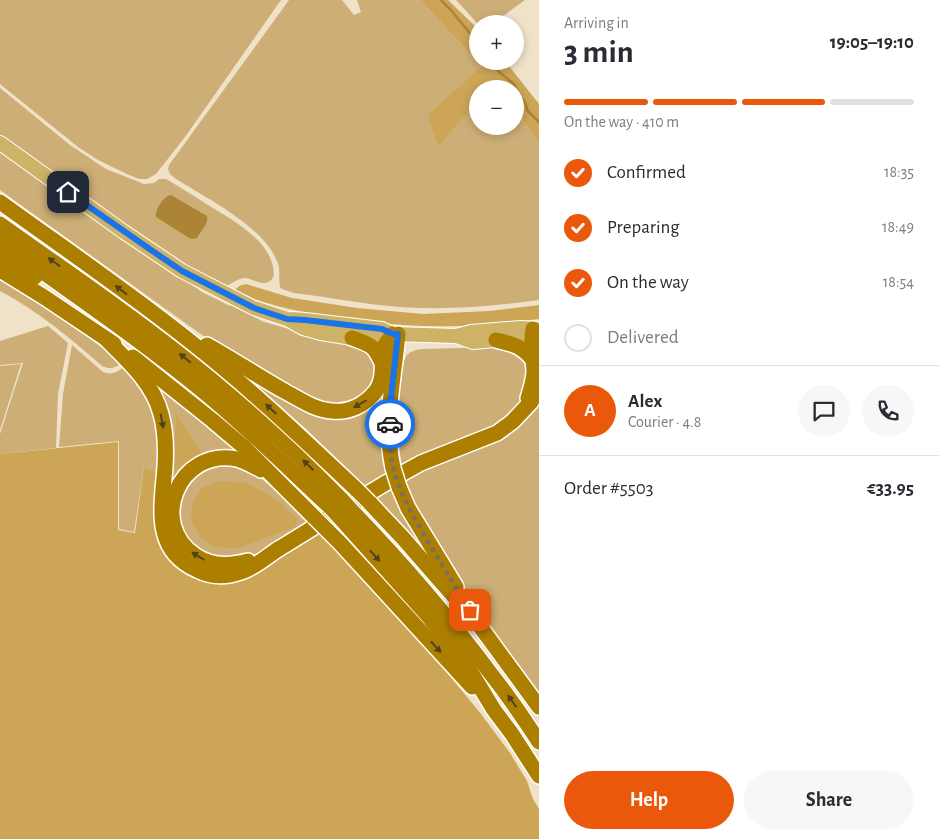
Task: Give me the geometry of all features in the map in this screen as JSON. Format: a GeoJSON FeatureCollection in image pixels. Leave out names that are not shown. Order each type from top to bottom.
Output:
{"type":"FeatureCollection","features":[{"type":"Feature","properties":{"kind":"highway"},"geometry":{"type":"LineString","coordinates":[[0,202],[197,346],[266,405],[370,503],[479,625]]}},
{"type":"Feature","properties":{"kind":"highway"},"geometry":{"type":"LineString","coordinates":[[0,224],[169,345],[289,447],[348,516],[466,664],[494,710],[539,776]]}},
{"type":"Feature","properties":{"kind":"highway"},"geometry":{"type":"LineString","coordinates":[[0,241],[142,343],[204,392],[267,447],[336,503]]}},
{"type":"Feature","properties":{"kind":"highway"},"geometry":{"type":"LineString","coordinates":[[0,257],[123,330]]}},
{"type":"Feature","properties":{"kind":"highway"},"geometry":{"type":"LineString","coordinates":[[0,270],[137,359],[212,420],[314,516],[494,710]]}},
{"type":"Feature","properties":{"kind":"highway"},"geometry":{"type":"LineString","coordinates":[[160,319],[210,346],[292,396],[314,407],[336,412],[363,404],[378,388],[382,377],[384,346],[395,334]]}},
{"type":"Feature","properties":{"kind":"highway"},"geometry":{"type":"LineString","coordinates":[[524,409],[532,388],[533,360],[531,344],[536,329]]}},
{"type":"Feature","properties":{"kind":"highway"},"geometry":{"type":"LineString","coordinates":[[395,334],[389,438],[393,468],[399,487],[408,508],[479,625],[539,707]]}},
{"type":"Feature","properties":{"kind":"highway"},"geometry":{"type":"LineString","coordinates":[[352,338],[372,346],[379,355],[383,365]]}},
{"type":"Feature","properties":{"kind":"highway"},"geometry":{"type":"LineString","coordinates":[[106,339],[140,375],[154,396],[161,414],[165,434],[161,512],[165,536],[176,554],[186,564],[200,572],[223,576],[249,569],[277,549],[421,463],[497,433],[512,422],[531,402],[539,389]]}},
{"type":"Feature","properties":{"kind":"highway"},"geometry":{"type":"LineString","coordinates":[[496,340],[520,348],[533,360]]}},
{"type":"Feature","properties":{"kind":"highway"},"geometry":{"type":"LineString","coordinates":[[276,479],[246,462],[236,459],[220,458],[203,462],[190,470],[180,482],[175,493],[172,513],[174,525],[181,542],[191,553],[208,562],[220,564],[239,563],[277,549]]}},
{"type":"Feature","properties":{"kind":"highway"},"geometry":{"type":"LineString","coordinates":[[348,516],[387,547],[460,633],[507,695],[539,742]]}},
{"type":"Feature","properties":{"kind":"main road"},"geometry":{"type":"LineString","coordinates":[[0,143],[182,271],[254,308],[287,319],[303,328],[352,338],[376,340],[385,339],[395,334]]}},
{"type":"Feature","properties":{"kind":"main road"},"geometry":{"type":"LineString","coordinates":[[287,319],[382,329],[395,334],[456,336],[472,332],[521,328],[536,329]]}},
{"type":"Feature","properties":{"kind":"main road"},"geometry":{"type":"LineString","coordinates":[[456,336],[473,342],[496,340],[525,337],[536,329]]}},
{"type":"Feature","properties":{"kind":"shaded area"},"geometry":{"type":"Polygon","coordinates":[[[0,0],[281,0],[185,137],[156,174],[147,179],[139,179],[98,160],[78,147],[0,84],[0,0]]]}},
{"type":"Feature","properties":{"kind":"shaded area"},"geometry":{"type":"Polygon","coordinates":[[[289,0],[342,0],[354,15],[361,12],[357,0],[420,0],[469,53],[469,70],[477,70],[429,115],[438,145],[469,112],[469,135],[524,135],[524,122],[539,143],[539,300],[510,304],[420,308],[357,302],[294,293],[282,289],[280,287],[277,261],[270,248],[260,236],[232,214],[176,179],[170,174],[169,165],[289,0]]]}},
{"type":"Feature","properties":{"kind":"shaded area"},"geometry":{"type":"Polygon","coordinates":[[[420,0],[448,0],[469,20],[469,53],[420,0]]]}},
{"type":"Feature","properties":{"kind":"shaded area"},"geometry":{"type":"Polygon","coordinates":[[[456,0],[525,0],[504,15],[470,15],[456,0]]]}},
{"type":"Feature","properties":{"kind":"shaded area"},"geometry":{"type":"Polygon","coordinates":[[[477,70],[512,70],[520,80],[469,80],[469,112],[438,146],[428,115],[477,70]]]}},
{"type":"Feature","properties":{"kind":"shaded area"},"geometry":{"type":"Polygon","coordinates":[[[524,85],[539,104],[539,143],[524,122],[524,85]]]}},
{"type":"Feature","properties":{"kind":"shaded area"},"geometry":{"type":"Polygon","coordinates":[[[0,88],[70,145],[106,169],[144,184],[154,183],[159,179],[166,179],[237,223],[264,247],[273,267],[273,278],[267,283],[261,283],[244,278],[227,286],[181,264],[0,138],[0,88]]]}},
{"type":"Feature","properties":{"kind":"shaded area"},"geometry":{"type":"Polygon","coordinates":[[[0,148],[202,292],[264,322],[300,332],[352,341],[375,355],[378,380],[354,404],[322,406],[231,354],[0,190],[0,148]]]}},
{"type":"Feature","properties":{"kind":"shaded area"},"geometry":{"type":"Polygon","coordinates":[[[171,195],[207,216],[206,224],[197,238],[189,238],[156,217],[160,203],[171,195]]]}},
{"type":"Feature","properties":{"kind":"shaded area"},"geometry":{"type":"Polygon","coordinates":[[[0,278],[58,315],[112,355],[120,364],[111,368],[102,366],[41,316],[0,291],[0,278]]]}},
{"type":"Feature","properties":{"kind":"shaded area"},"geometry":{"type":"Polygon","coordinates":[[[246,284],[292,298],[357,308],[423,314],[490,311],[539,305],[539,319],[466,326],[400,325],[359,321],[286,308],[263,302],[235,290],[239,286],[246,284]]]}},
{"type":"Feature","properties":{"kind":"shaded area"},"geometry":{"type":"Polygon","coordinates":[[[48,326],[68,343],[58,394],[56,448],[0,454],[0,434],[23,363],[0,365],[0,341],[48,326]]]}},
{"type":"Feature","properties":{"kind":"shaded area"},"geometry":{"type":"Polygon","coordinates":[[[72,345],[103,372],[114,373],[124,367],[137,379],[157,416],[160,472],[144,467],[134,532],[119,529],[119,441],[59,447],[63,394],[72,345]]]}},
{"type":"Feature","properties":{"kind":"shaded area"},"geometry":{"type":"Polygon","coordinates":[[[503,345],[528,362],[525,399],[500,425],[402,467],[399,441],[399,410],[402,374],[407,355],[421,349],[503,345]]]}},
{"type":"Feature","properties":{"kind":"shaded area"},"geometry":{"type":"Polygon","coordinates":[[[21,364],[0,430],[0,366],[21,364]]]}},
{"type":"Feature","properties":{"kind":"shaded area"},"geometry":{"type":"Polygon","coordinates":[[[239,371],[329,414],[388,386],[389,475],[366,487],[305,428],[239,371]]]}},
{"type":"Feature","properties":{"kind":"shaded area"},"geometry":{"type":"Polygon","coordinates":[[[154,384],[210,427],[242,456],[182,473],[176,548],[154,384]]]}},
{"type":"Feature","properties":{"kind":"shaded area"},"geometry":{"type":"Polygon","coordinates":[[[539,399],[539,694],[475,607],[413,503],[405,478],[539,399]]]}},
{"type":"Feature","properties":{"kind":"shaded area"},"geometry":{"type":"Polygon","coordinates":[[[176,413],[201,452],[174,471],[176,413]]]}},
{"type":"Feature","properties":{"kind":"shaded area"},"geometry":{"type":"Polygon","coordinates":[[[118,442],[118,530],[135,533],[144,467],[160,472],[162,538],[249,575],[253,575],[317,533],[319,534],[345,559],[449,675],[510,753],[527,781],[533,799],[539,809],[539,839],[0,839],[0,454],[118,442]]]}},
{"type":"Feature","properties":{"kind":"shaded area"},"geometry":{"type":"Polygon","coordinates":[[[226,462],[252,471],[275,490],[307,523],[272,546],[241,560],[202,556],[178,527],[182,488],[193,474],[226,462]]]}},
{"type":"Feature","properties":{"kind":"shaded area"},"geometry":{"type":"Polygon","coordinates":[[[221,481],[247,483],[277,500],[298,520],[295,527],[238,548],[213,547],[199,535],[191,522],[192,504],[202,488],[221,481]]]}},
{"type":"Feature","properties":{"kind":"shaded area"},"geometry":{"type":"Polygon","coordinates":[[[393,486],[429,556],[376,497],[393,486]]]}},
{"type":"Feature","properties":{"kind":"waterway"},"geometry":{"type":"LineString","coordinates":[[441,0],[469,32]]}},
{"type":"Feature","properties":{"kind":"waterway"},"geometry":{"type":"LineString","coordinates":[[497,70],[515,85],[517,93],[527,106],[527,110],[539,122]]}},
{"type":"Feature","properties":{"kind":"way so far"},"geometry":{"type":"LineString","coordinates":[[390,424],[391,458],[403,497],[470,610]]}},
{"type":"Feature","properties":{"kind":"route"},"geometry":{"type":"LineString","coordinates":[[68,192],[182,271],[254,308],[287,319],[382,329],[398,334],[390,424]]}}]}
